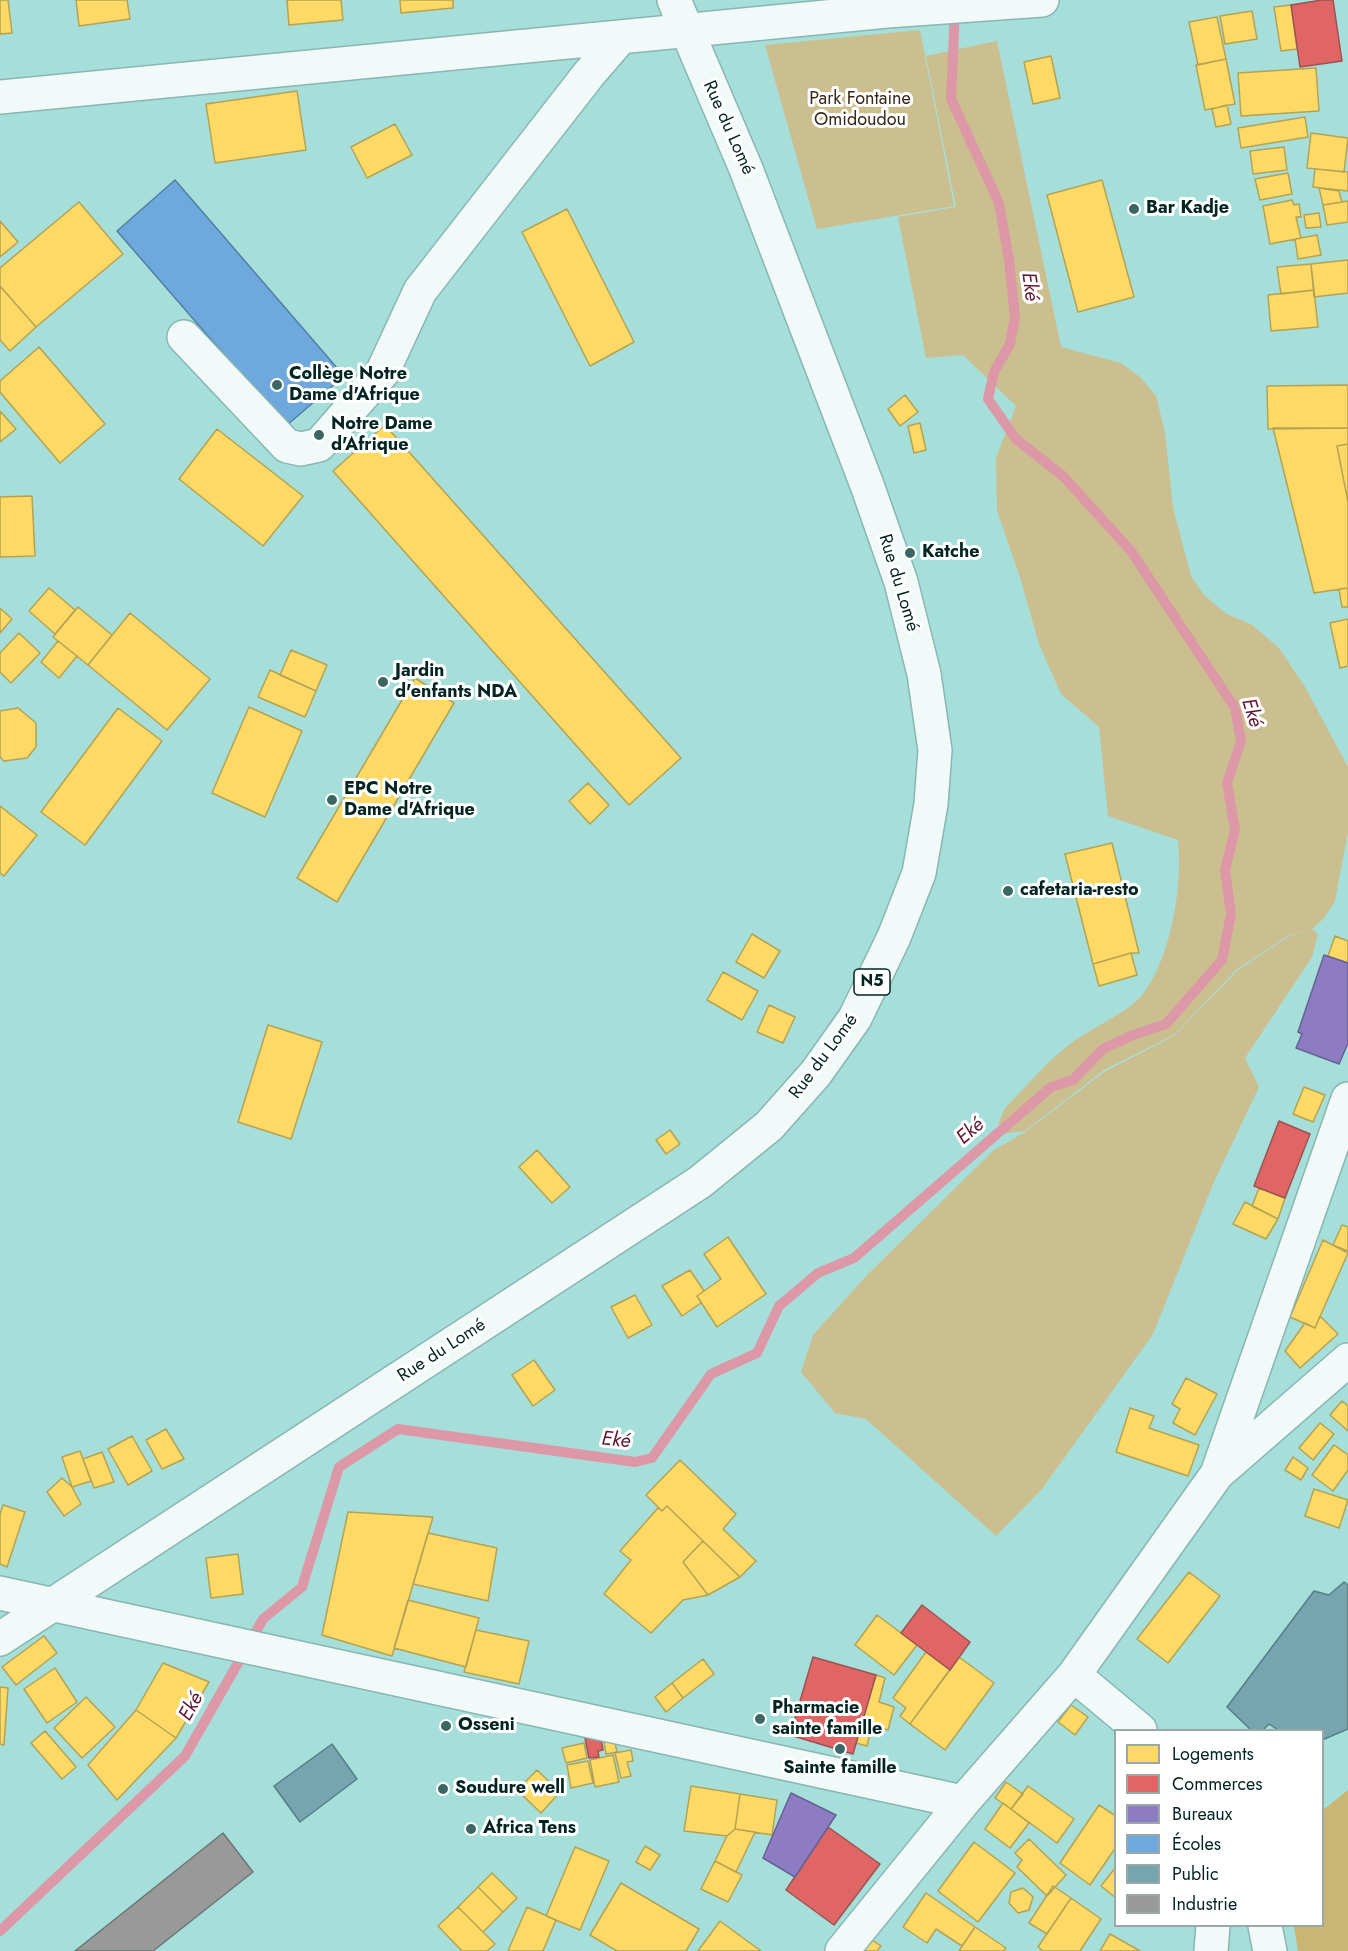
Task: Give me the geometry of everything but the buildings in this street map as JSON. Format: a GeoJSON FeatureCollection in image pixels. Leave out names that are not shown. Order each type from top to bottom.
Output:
{"type":"FeatureCollection","features":[{"type":"Feature","properties":{"kind":"street","name":"Rue du Lomé"},"geometry":{"type":"LineString","coordinates":[[53,1604],[700,1182],[769,1126],[816,1073],[855,1018],[894,937],[919,873],[931,804],[935,750],[924,674],[901,582],[863,474],[746,169],[685,31],[674,0]]}},
{"type":"Feature","properties":{"kind":"street"},"geometry":{"type":"LineString","coordinates":[[0,97],[915,9],[1042,0]]}},
{"type":"Feature","properties":{"kind":"street"},"geometry":{"type":"LineString","coordinates":[[184,338],[286,446],[301,449],[319,445],[382,373],[420,291],[621,37]]}},
{"type":"Feature","properties":{"kind":"street"},"geometry":{"type":"LineString","coordinates":[[1217,1474],[1348,1099]]}},
{"type":"Feature","properties":{"kind":"street"},"geometry":{"type":"LineString","coordinates":[[842,1951],[963,1802],[1074,1675],[1217,1474],[1348,1360]]}},
{"type":"Feature","properties":{"kind":"street"},"geometry":{"type":"LineString","coordinates":[[0,1593],[963,1802]]}},
{"type":"Feature","properties":{"kind":"street","name":"N5"},"geometry":{"type":"LineString","coordinates":[[0,1639],[53,1604]]}},
{"type":"Feature","properties":{"kind":"street"},"geometry":{"type":"LineString","coordinates":[[1074,1675],[1138,1729]]}},
{"type":"Feature","properties":{"kind":"street"},"geometry":{"type":"LineString","coordinates":[[1211,1951],[1213,1927]]}},
{"type":"Feature","properties":{"kind":"street"},"geometry":{"type":"LineString","coordinates":[[1265,1927],[1270,1951]]}},
{"type":"Feature","properties":{"kind":"green space","name":"Park Fontaine Omidoudou"},"geometry":{"type":"Polygon","coordinates":[[[920,30],[954,206],[817,229],[765,45],[920,30]]]}},
{"type":"Feature","properties":{"kind":"green space"},"geometry":{"type":"Polygon","coordinates":[[[997,41],[1061,347],[1121,363],[1141,378],[1156,396],[1165,433],[1173,508],[1191,576],[1204,595],[1225,613],[1252,625],[1279,648],[1305,687],[1348,767],[1348,832],[1335,901],[1324,918],[1312,929],[1288,936],[1237,969],[1174,1035],[1104,1070],[1025,1131],[1000,1134],[999,1122],[1005,1108],[1047,1064],[1074,1041],[1138,1000],[1153,979],[1168,941],[1173,920],[1177,899],[1179,858],[1178,840],[1108,816],[1099,727],[1061,694],[1039,644],[1020,577],[997,511],[996,458],[1016,406],[963,355],[926,358],[898,217],[956,207],[926,56],[997,41]]]}},
{"type":"Feature","properties":{"kind":"green space"},"geometry":{"type":"Polygon","coordinates":[[[1312,929],[1318,934],[1312,957],[1245,1058],[1259,1087],[1213,1184],[1153,1334],[1042,1489],[996,1536],[866,1419],[835,1413],[801,1372],[813,1335],[867,1275],[994,1150],[1025,1132],[1104,1072],[1174,1036],[1238,970],[1288,937],[1312,929]]]}},
{"type":"Feature","properties":{"kind":"shaded area"},"geometry":{"type":"Polygon","coordinates":[[[1348,1790],[1348,1951],[1298,1951],[1294,1927],[1324,1927],[1324,1809],[1348,1790]]]}},
{"type":"Feature","properties":{"kind":"waterway","name":"Eké"},"geometry":{"type":"LineString","coordinates":[[0,1931],[185,1756],[263,1619],[302,1587],[339,1467],[398,1429],[635,1462],[652,1458],[711,1374],[757,1353],[779,1306],[818,1273],[854,1258],[1051,1087],[1073,1080],[1103,1049],[1133,1035],[1166,1024],[1222,960],[1231,914],[1225,870],[1235,830],[1227,783],[1241,741],[1235,708],[1131,551],[1063,476],[1016,439],[988,399],[994,372],[1010,344],[1015,317],[1009,260],[999,203],[951,99],[955,9]]}},
{"type":"Feature","properties":{"kind":"place","name":"Bar Kadje"},"geometry":{"type":"Point","coordinates":[1134,209]}},
{"type":"Feature","properties":{"kind":"place","name":"Collège Notre Dame d'Afrique"},"geometry":{"type":"Point","coordinates":[277,385]}},
{"type":"Feature","properties":{"kind":"place","name":"Notre Dame d'Afrique"},"geometry":{"type":"Point","coordinates":[319,435]}},
{"type":"Feature","properties":{"kind":"place","name":"Katche"},"geometry":{"type":"Point","coordinates":[910,553]}},
{"type":"Feature","properties":{"kind":"place","name":"Jardin d'enfants NDA"},"geometry":{"type":"Point","coordinates":[383,682]}},
{"type":"Feature","properties":{"kind":"place","name":"EPC Notre Dame d'Afrique"},"geometry":{"type":"Point","coordinates":[332,800]}},
{"type":"Feature","properties":{"kind":"place","name":"cafetaria-resto"},"geometry":{"type":"Point","coordinates":[1008,891]}},
{"type":"Feature","properties":{"kind":"place","name":"Pharmacie sainte famille"},"geometry":{"type":"Point","coordinates":[760,1719]}},
{"type":"Feature","properties":{"kind":"place","name":"Osseni"},"geometry":{"type":"Point","coordinates":[446,1726]}},
{"type":"Feature","properties":{"kind":"place","name":"Sainte famille"},"geometry":{"type":"Point","coordinates":[840,1749]}},
{"type":"Feature","properties":{"kind":"place","name":"Soudure well"},"geometry":{"type":"Point","coordinates":[443,1789]}},
{"type":"Feature","properties":{"kind":"place","name":"Africa Tens"},"geometry":{"type":"Point","coordinates":[471,1829]}}]}
